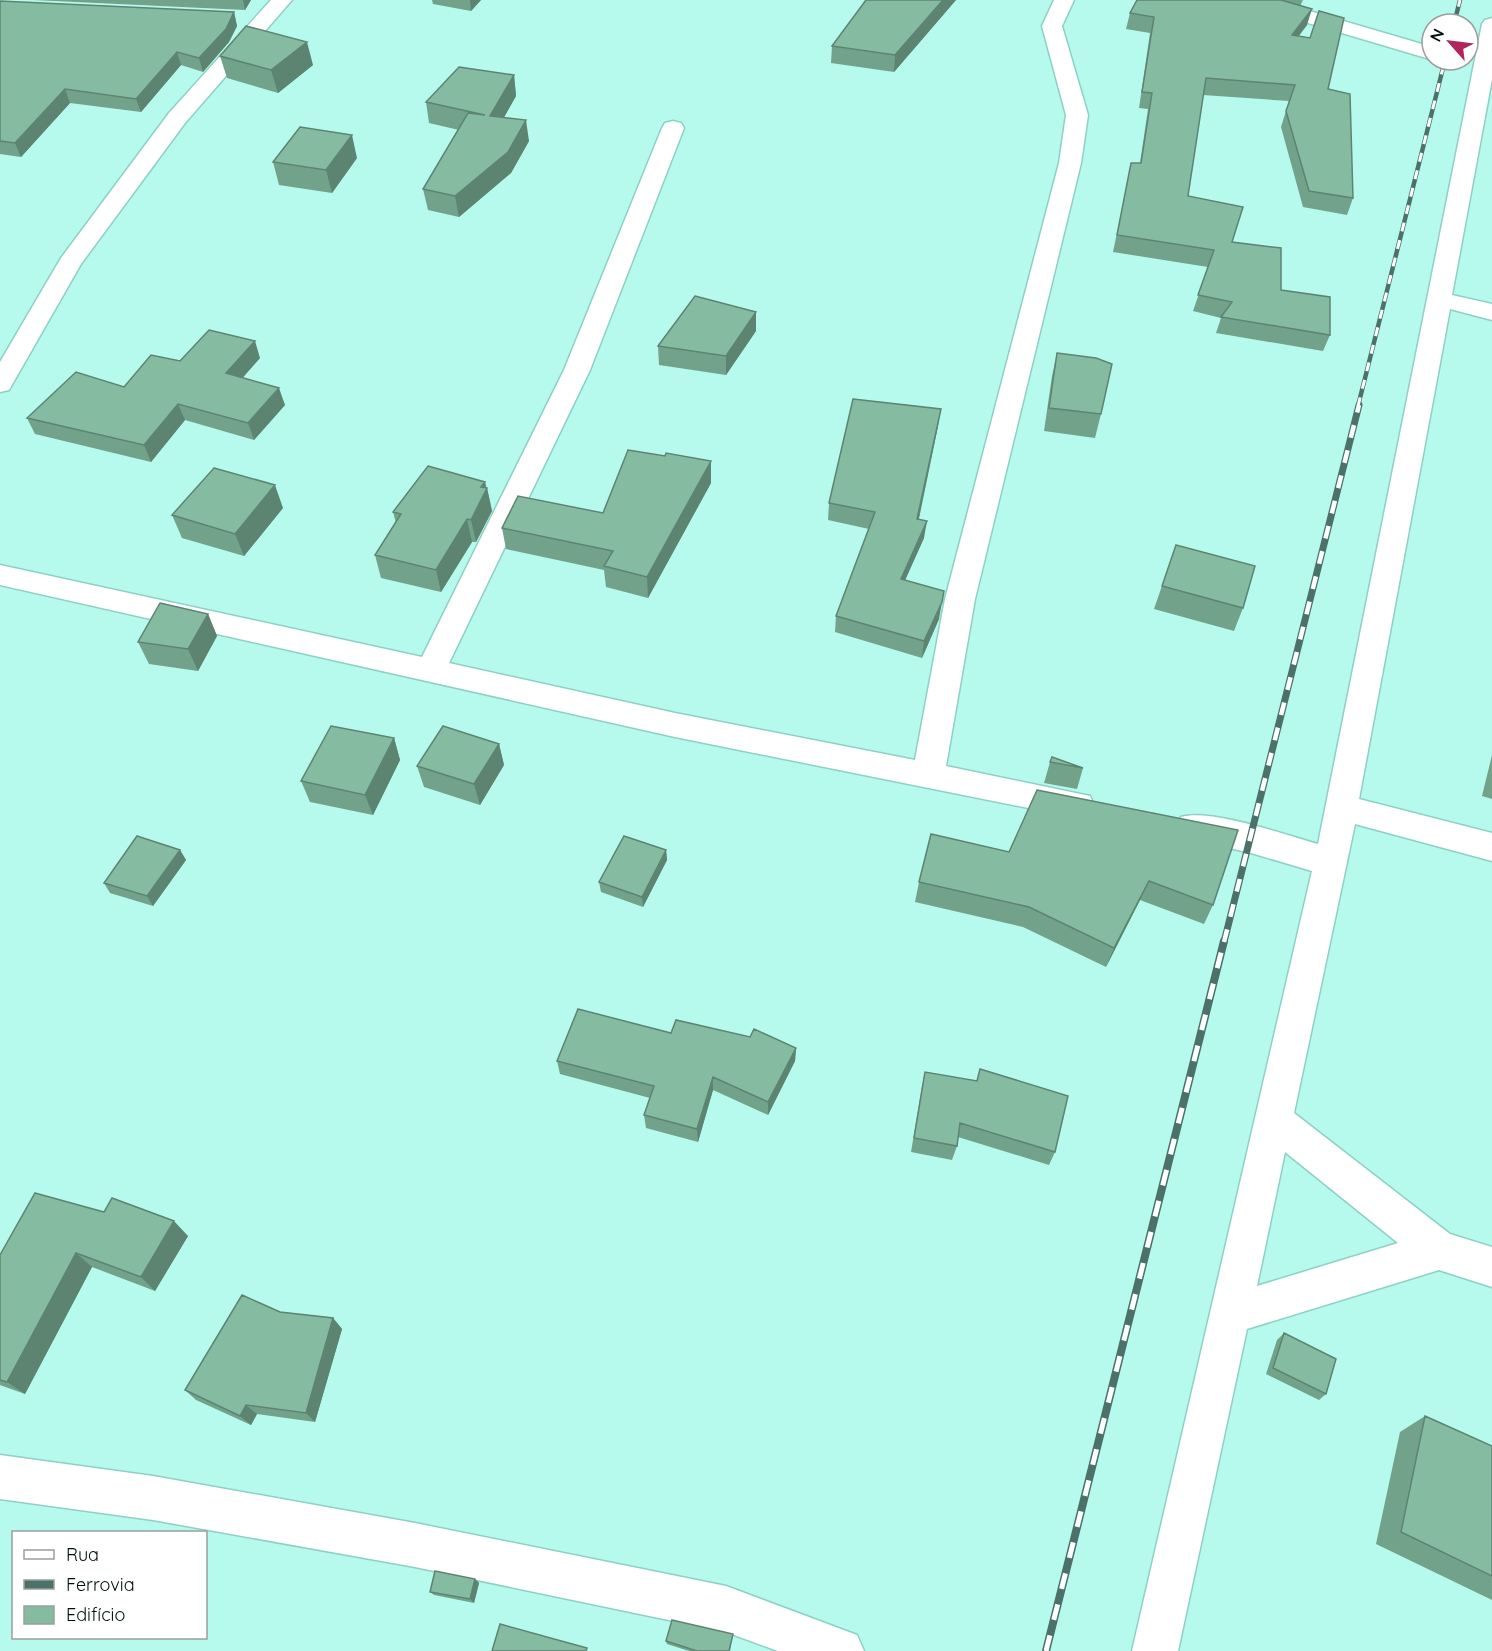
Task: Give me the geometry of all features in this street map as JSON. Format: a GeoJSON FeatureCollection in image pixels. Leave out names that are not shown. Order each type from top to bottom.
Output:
{"type":"FeatureCollection","features":[{"type":"Feature","properties":{"kind":"street"},"geometry":{"type":"LineString","coordinates":[[0,384],[70,263],[177,118],[282,0]]}},
{"type":"Feature","properties":{"kind":"street"},"geometry":{"type":"LineString","coordinates":[[928,775],[960,599],[1070,163],[1077,115],[1052,26],[1064,0]]}},
{"type":"Feature","properties":{"kind":"street"},"geometry":{"type":"LineString","coordinates":[[1251,0],[1311,8],[1420,49]]}},
{"type":"Feature","properties":{"kind":"street"},"geometry":{"type":"LineString","coordinates":[[241,18],[264,19]]}},
{"type":"Feature","properties":{"kind":"street"},"geometry":{"type":"LineString","coordinates":[[1155,1651],[1331,862],[1438,299],[1478,73],[1492,24]]}},
{"type":"Feature","properties":{"kind":"street"},"geometry":{"type":"LineString","coordinates":[[430,671],[577,370],[673,128]]}},
{"type":"Feature","properties":{"kind":"street"},"geometry":{"type":"LineString","coordinates":[[1438,299],[1492,312]]}},
{"type":"Feature","properties":{"kind":"street"},"geometry":{"type":"LineString","coordinates":[[0,575],[675,725],[1101,809]]}},
{"type":"Feature","properties":{"kind":"street"},"geometry":{"type":"LineString","coordinates":[[1341,807],[1492,847]]}},
{"type":"Feature","properties":{"kind":"street"},"geometry":{"type":"LineString","coordinates":[[1170,823],[1251,839],[1331,862]]}},
{"type":"Feature","properties":{"kind":"street"},"geometry":{"type":"LineString","coordinates":[[1274,1120],[1439,1250],[1492,1267]]}},
{"type":"Feature","properties":{"kind":"street"},"geometry":{"type":"LineString","coordinates":[[1230,1314],[1439,1250]]}},
{"type":"Feature","properties":{"kind":"street"},"geometry":{"type":"LineString","coordinates":[[0,1477],[165,1500],[415,1545],[726,1609],[841,1651]]}},
{"type":"Feature","properties":{"kind":"building"},"geometry":{"type":"Polygon","coordinates":[[[866,0],[943,0],[895,55],[832,46],[866,0]]]}},
{"type":"Feature","properties":{"kind":"building"},"geometry":{"type":"Polygon","coordinates":[[[1137,0],[1281,0],[1312,9],[1292,35],[1310,38],[1319,11],[1344,18],[1328,89],[1350,94],[1353,198],[1309,191],[1286,111],[1295,85],[1206,78],[1188,196],[1243,207],[1232,242],[1281,248],[1281,290],[1330,297],[1330,335],[1221,317],[1232,302],[1198,295],[1214,250],[1117,235],[1131,163],[1141,163],[1152,93],[1142,92],[1154,17],[1130,13],[1137,0]]]}},
{"type":"Feature","properties":{"kind":"building"},"geometry":{"type":"Polygon","coordinates":[[[0,1],[234,12],[226,29],[199,58],[177,52],[136,99],[65,89],[15,143],[0,141],[0,1]]]}},
{"type":"Feature","properties":{"kind":"building"},"geometry":{"type":"Polygon","coordinates":[[[246,26],[307,42],[271,70],[220,56],[246,26]]]}},
{"type":"Feature","properties":{"kind":"building"},"geometry":{"type":"Polygon","coordinates":[[[459,67],[514,75],[490,116],[526,120],[508,152],[455,196],[423,189],[468,113],[485,115],[426,102],[459,67]]]}},
{"type":"Feature","properties":{"kind":"building"},"geometry":{"type":"Polygon","coordinates":[[[300,127],[352,135],[326,170],[273,162],[300,127]]]}},
{"type":"Feature","properties":{"kind":"building"},"geometry":{"type":"Polygon","coordinates":[[[695,296],[756,312],[726,356],[658,346],[695,296]]]}},
{"type":"Feature","properties":{"kind":"building"},"geometry":{"type":"Polygon","coordinates":[[[209,330],[255,341],[226,373],[279,388],[248,423],[178,404],[144,445],[27,418],[76,372],[124,387],[151,355],[180,361],[209,330]]]}},
{"type":"Feature","properties":{"kind":"building"},"geometry":{"type":"Polygon","coordinates":[[[1057,353],[1096,358],[1112,364],[1101,414],[1049,408],[1057,353]]]}},
{"type":"Feature","properties":{"kind":"building"},"geometry":{"type":"Polygon","coordinates":[[[853,399],[941,409],[917,519],[927,521],[901,579],[944,591],[942,602],[924,641],[836,616],[875,512],[829,503],[853,399]]]}},
{"type":"Feature","properties":{"kind":"building"},"geometry":{"type":"Polygon","coordinates":[[[628,450],[665,456],[666,453],[711,461],[647,577],[604,566],[613,551],[502,528],[518,496],[603,513],[628,450]]]}},
{"type":"Feature","properties":{"kind":"building"},"geometry":{"type":"Polygon","coordinates":[[[428,466],[485,482],[481,487],[487,488],[471,520],[467,519],[436,570],[375,555],[401,514],[393,512],[428,466]]]}},
{"type":"Feature","properties":{"kind":"building"},"geometry":{"type":"Polygon","coordinates":[[[214,468],[275,485],[235,534],[172,515],[214,468]]]}},
{"type":"Feature","properties":{"kind":"building"},"geometry":{"type":"Polygon","coordinates":[[[1176,545],[1255,566],[1243,608],[1162,586],[1176,545]]]}},
{"type":"Feature","properties":{"kind":"building"},"geometry":{"type":"Polygon","coordinates":[[[160,603],[208,614],[188,649],[138,642],[160,603]]]}},
{"type":"Feature","properties":{"kind":"building"},"geometry":{"type":"Polygon","coordinates":[[[331,726],[394,738],[365,795],[301,781],[331,726]]]}},
{"type":"Feature","properties":{"kind":"building"},"geometry":{"type":"Polygon","coordinates":[[[443,726],[499,744],[474,784],[417,766],[443,726]]]}},
{"type":"Feature","properties":{"kind":"building"},"geometry":{"type":"Polygon","coordinates":[[[1052,757],[1083,768],[1050,762],[1052,757]]]}},
{"type":"Feature","properties":{"kind":"building"},"geometry":{"type":"Polygon","coordinates":[[[1037,790],[1238,830],[1213,905],[1149,881],[1114,948],[1029,907],[919,882],[931,834],[1009,852],[1037,790]]]}},
{"type":"Feature","properties":{"kind":"building"},"geometry":{"type":"Polygon","coordinates":[[[137,836],[180,850],[147,896],[104,883],[137,836]]]}},
{"type":"Feature","properties":{"kind":"building"},"geometry":{"type":"Polygon","coordinates":[[[624,836],[666,850],[642,897],[599,882],[624,836]]]}},
{"type":"Feature","properties":{"kind":"building"},"geometry":{"type":"Polygon","coordinates":[[[578,1009],[671,1033],[676,1020],[750,1037],[754,1029],[796,1048],[768,1102],[713,1077],[697,1129],[644,1115],[654,1086],[557,1061],[578,1009]]]}},
{"type":"Feature","properties":{"kind":"building"},"geometry":{"type":"Polygon","coordinates":[[[980,1069],[1068,1096],[1055,1152],[960,1123],[957,1146],[914,1138],[925,1072],[977,1081],[980,1069]]]}},
{"type":"Feature","properties":{"kind":"building"},"geometry":{"type":"Polygon","coordinates":[[[35,1193],[104,1212],[112,1198],[174,1221],[141,1277],[76,1253],[7,1382],[0,1380],[0,1255],[35,1193]]]}},
{"type":"Feature","properties":{"kind":"building"},"geometry":{"type":"Polygon","coordinates":[[[242,1295],[280,1312],[333,1318],[306,1413],[246,1405],[240,1416],[185,1390],[242,1295]]]}},
{"type":"Feature","properties":{"kind":"building"},"geometry":{"type":"Polygon","coordinates":[[[1284,1333],[1336,1359],[1326,1394],[1273,1368],[1284,1333]]]}},
{"type":"Feature","properties":{"kind":"building"},"geometry":{"type":"Polygon","coordinates":[[[1425,1416],[1492,1446],[1492,1576],[1401,1532],[1425,1416]]]}},
{"type":"Feature","properties":{"kind":"building"},"geometry":{"type":"Polygon","coordinates":[[[435,1571],[475,1579],[470,1599],[430,1592],[435,1571]]]}},
{"type":"Feature","properties":{"kind":"building"},"geometry":{"type":"Polygon","coordinates":[[[672,1620],[733,1634],[729,1651],[697,1651],[666,1641],[672,1620]]]}},
{"type":"Feature","properties":{"kind":"building"},"geometry":{"type":"Polygon","coordinates":[[[500,1624],[587,1648],[586,1651],[492,1651],[500,1624]]]}},
{"type":"Feature","properties":{"kind":"railway"},"geometry":{"type":"LineString","coordinates":[[1457,12],[1460,0]]}},
{"type":"Feature","properties":{"kind":"railway"},"geometry":{"type":"LineString","coordinates":[[1358,406],[1442,72]]}},
{"type":"Feature","properties":{"kind":"railway"},"geometry":{"type":"LineString","coordinates":[[1224,942],[1359,405]]}},
{"type":"Feature","properties":{"kind":"railway"},"geometry":{"type":"LineString","coordinates":[[1046,1651],[1224,941]]}}]}
